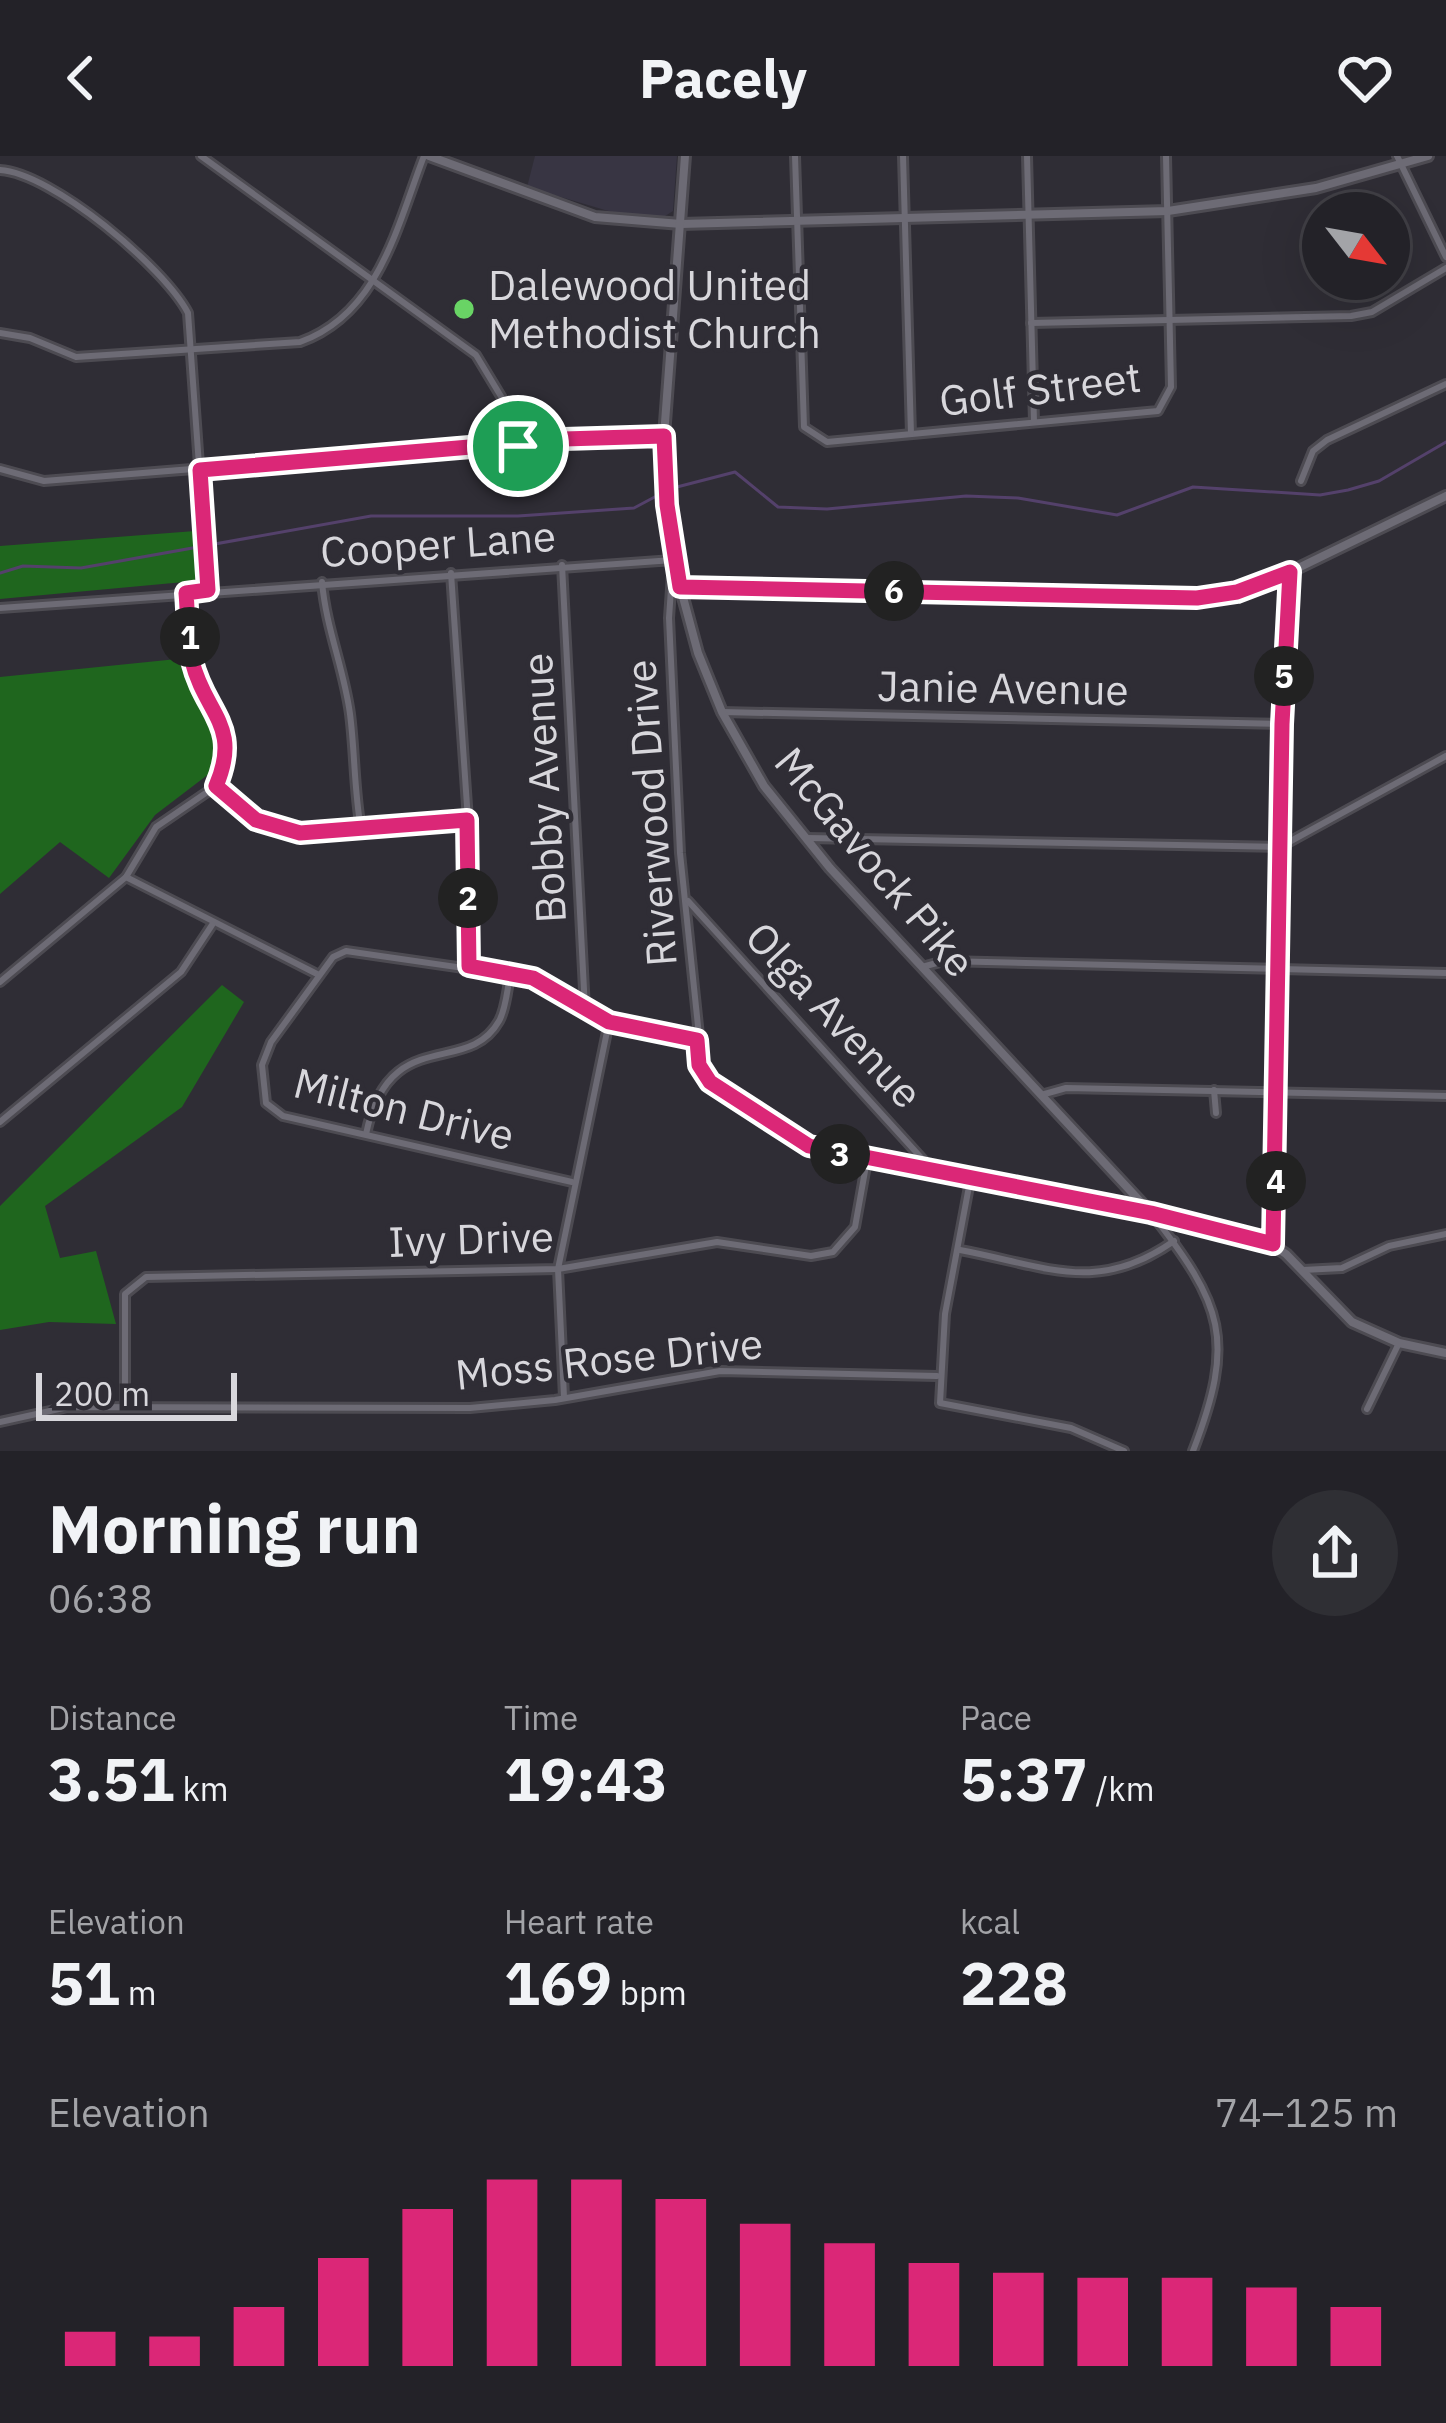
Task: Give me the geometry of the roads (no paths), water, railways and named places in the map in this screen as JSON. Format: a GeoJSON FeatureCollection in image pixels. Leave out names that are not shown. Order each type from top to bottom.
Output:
{"type":"FeatureCollection","features":[{"type":"Feature","properties":{"kind":"street"},"geometry":{"type":"LineString","coordinates":[[201,156],[476,355],[508,408],[518,446]]}},
{"type":"Feature","properties":{"kind":"street"},"geometry":{"type":"LineString","coordinates":[[0,333],[30,338],[76,357],[301,342],[326,333],[373,283],[426,156],[595,218],[681,224],[1168,211],[1316,188],[1400,160],[1428,156]]}},
{"type":"Feature","properties":{"kind":"street","name":"McGavock Pike"},"geometry":{"type":"LineString","coordinates":[[685,156],[664,436],[673,560],[684,610],[722,712],[764,785],[804,838],[1174,1241],[1213,1303],[1217,1346],[1214,1396],[1193,1451]]}},
{"type":"Feature","properties":{"kind":"street"},"geometry":{"type":"LineString","coordinates":[[795,156],[797,223]]}},
{"type":"Feature","properties":{"kind":"street"},"geometry":{"type":"LineString","coordinates":[[903,156],[911,434]]}},
{"type":"Feature","properties":{"kind":"street"},"geometry":{"type":"LineString","coordinates":[[1027,156],[1034,423]]}},
{"type":"Feature","properties":{"kind":"street","name":"Golf Street"},"geometry":{"type":"LineString","coordinates":[[797,223],[804,427],[819,439],[1158,411],[1171,386],[1166,156]]}},
{"type":"Feature","properties":{"kind":"street"},"geometry":{"type":"LineString","coordinates":[[1400,160],[1446,257]]}},
{"type":"Feature","properties":{"kind":"street"},"geometry":{"type":"LineString","coordinates":[[0,170],[48,185],[169,281],[188,313],[208,590]]}},
{"type":"Feature","properties":{"kind":"street"},"geometry":{"type":"LineString","coordinates":[[1031,323],[1352,316],[1372,311],[1446,268]]}},
{"type":"Feature","properties":{"kind":"street"},"geometry":{"type":"LineString","coordinates":[[1301,481],[1313,451],[1327,440],[1446,384]]}},
{"type":"Feature","properties":{"kind":"street"},"geometry":{"type":"LineString","coordinates":[[0,469],[44,481],[664,436]]}},
{"type":"Feature","properties":{"kind":"street"},"geometry":{"type":"LineString","coordinates":[[670,592],[680,587],[1197,598],[1237,592],[1290,572],[1446,496]]}},
{"type":"Feature","properties":{"kind":"street","name":"Cooper Lane"},"geometry":{"type":"LineString","coordinates":[[186,593],[673,560]]}},
{"type":"Feature","properties":{"kind":"street","name":"Riverwood Drive"},"geometry":{"type":"LineString","coordinates":[[673,560],[669,618],[685,899],[699,1065],[710,1082],[809,1146],[1151,1213],[1273,1244],[1352,1322],[1400,1343],[1446,1353]]}},
{"type":"Feature","properties":{"kind":"street","name":"Bobby Avenue"},"geometry":{"type":"LineString","coordinates":[[562,565],[585,1009]]}},
{"type":"Feature","properties":{"kind":"street"},"geometry":{"type":"LineString","coordinates":[[1273,1244],[1282,724],[1290,572]]}},
{"type":"Feature","properties":{"kind":"street"},"geometry":{"type":"LineString","coordinates":[[451,573],[467,820],[469,966]]}},
{"type":"Feature","properties":{"kind":"street"},"geometry":{"type":"LineString","coordinates":[[322,582],[326,625],[350,716],[351,775],[361,829]]}},
{"type":"Feature","properties":{"kind":"street"},"geometry":{"type":"LineString","coordinates":[[0,608],[186,593],[193,663],[226,740],[227,759],[216,786],[156,827],[126,877],[0,982]]}},
{"type":"Feature","properties":{"kind":"street","name":"Riverwood Drive"},"geometry":{"type":"LineString","coordinates":[[669,618],[684,610]]}},
{"type":"Feature","properties":{"kind":"street","name":"Janie Avenue"},"geometry":{"type":"LineString","coordinates":[[722,712],[1282,724]]}},
{"type":"Feature","properties":{"kind":"street"},"geometry":{"type":"LineString","coordinates":[[804,838],[1280,847],[1446,756]]}},
{"type":"Feature","properties":{"kind":"street"},"geometry":{"type":"LineString","coordinates":[[216,786],[256,820],[278,830],[467,820]]}},
{"type":"Feature","properties":{"kind":"street"},"geometry":{"type":"LineString","coordinates":[[126,877],[212,925],[319,975],[346,951],[469,966],[533,978],[609,1022],[697,1040]]}},
{"type":"Feature","properties":{"kind":"street","name":"Olga Avenue"},"geometry":{"type":"LineString","coordinates":[[685,899],[936,1174]]}},
{"type":"Feature","properties":{"kind":"street"},"geometry":{"type":"LineString","coordinates":[[0,1122],[181,972],[212,925]]}},
{"type":"Feature","properties":{"kind":"street"},"geometry":{"type":"LineString","coordinates":[[922,967],[944,961],[1446,973]]}},
{"type":"Feature","properties":{"kind":"street","name":"Milton Drive"},"geometry":{"type":"LineString","coordinates":[[319,975],[271,1042],[262,1065],[266,1103],[283,1116],[572,1182]]}},
{"type":"Feature","properties":{"kind":"street"},"geometry":{"type":"LineString","coordinates":[[366,1134],[373,1101],[397,1070],[478,1040],[497,1026],[510,976]]}},
{"type":"Feature","properties":{"kind":"street"},"geometry":{"type":"LineString","coordinates":[[564,1398],[558,1269],[572,1182],[609,1022]]}},
{"type":"Feature","properties":{"kind":"street"},"geometry":{"type":"LineString","coordinates":[[1041,1095],[1066,1088],[1446,1096]]}},
{"type":"Feature","properties":{"kind":"street"},"geometry":{"type":"LineString","coordinates":[[1214,1090],[1216,1113]]}},
{"type":"Feature","properties":{"kind":"street","name":"Ivy Drive"},"geometry":{"type":"LineString","coordinates":[[125,1407],[125,1294],[146,1277],[558,1269],[717,1242],[811,1256],[833,1252],[855,1228],[867,1160]]}},
{"type":"Feature","properties":{"kind":"street"},"geometry":{"type":"LineString","coordinates":[[970,1181],[938,1376],[940,1402],[1071,1428],[1124,1451]]}},
{"type":"Feature","properties":{"kind":"street"},"geometry":{"type":"LineString","coordinates":[[1303,1270],[1342,1268],[1389,1246],[1446,1234]]}},
{"type":"Feature","properties":{"kind":"street"},"geometry":{"type":"LineString","coordinates":[[959,1250],[1096,1275],[1120,1273],[1174,1241]]}},
{"type":"Feature","properties":{"kind":"street"},"geometry":{"type":"LineString","coordinates":[[1367,1409],[1400,1343]]}},
{"type":"Feature","properties":{"kind":"street","name":"Moss Rose Drive"},"geometry":{"type":"LineString","coordinates":[[0,1423],[68,1407],[470,1408],[564,1398],[720,1371],[938,1376]]}},
{"type":"Feature","properties":{"kind":"waterway"},"geometry":{"type":"LineString","coordinates":[[673,488],[735,472],[778,507],[827,509],[966,496],[1018,498],[1117,515],[1193,487],[1320,495],[1348,490],[1379,481],[1446,442]]}},
{"type":"Feature","properties":{"kind":"waterway"},"geometry":{"type":"LineString","coordinates":[[0,573],[23,566],[81,568],[371,516],[518,516],[634,508],[664,492]]}},
{"type":"Feature","properties":{"kind":"place","name":"Dalewood United Methodist Church"},"geometry":{"type":"Point","coordinates":[464,309]}}]}
